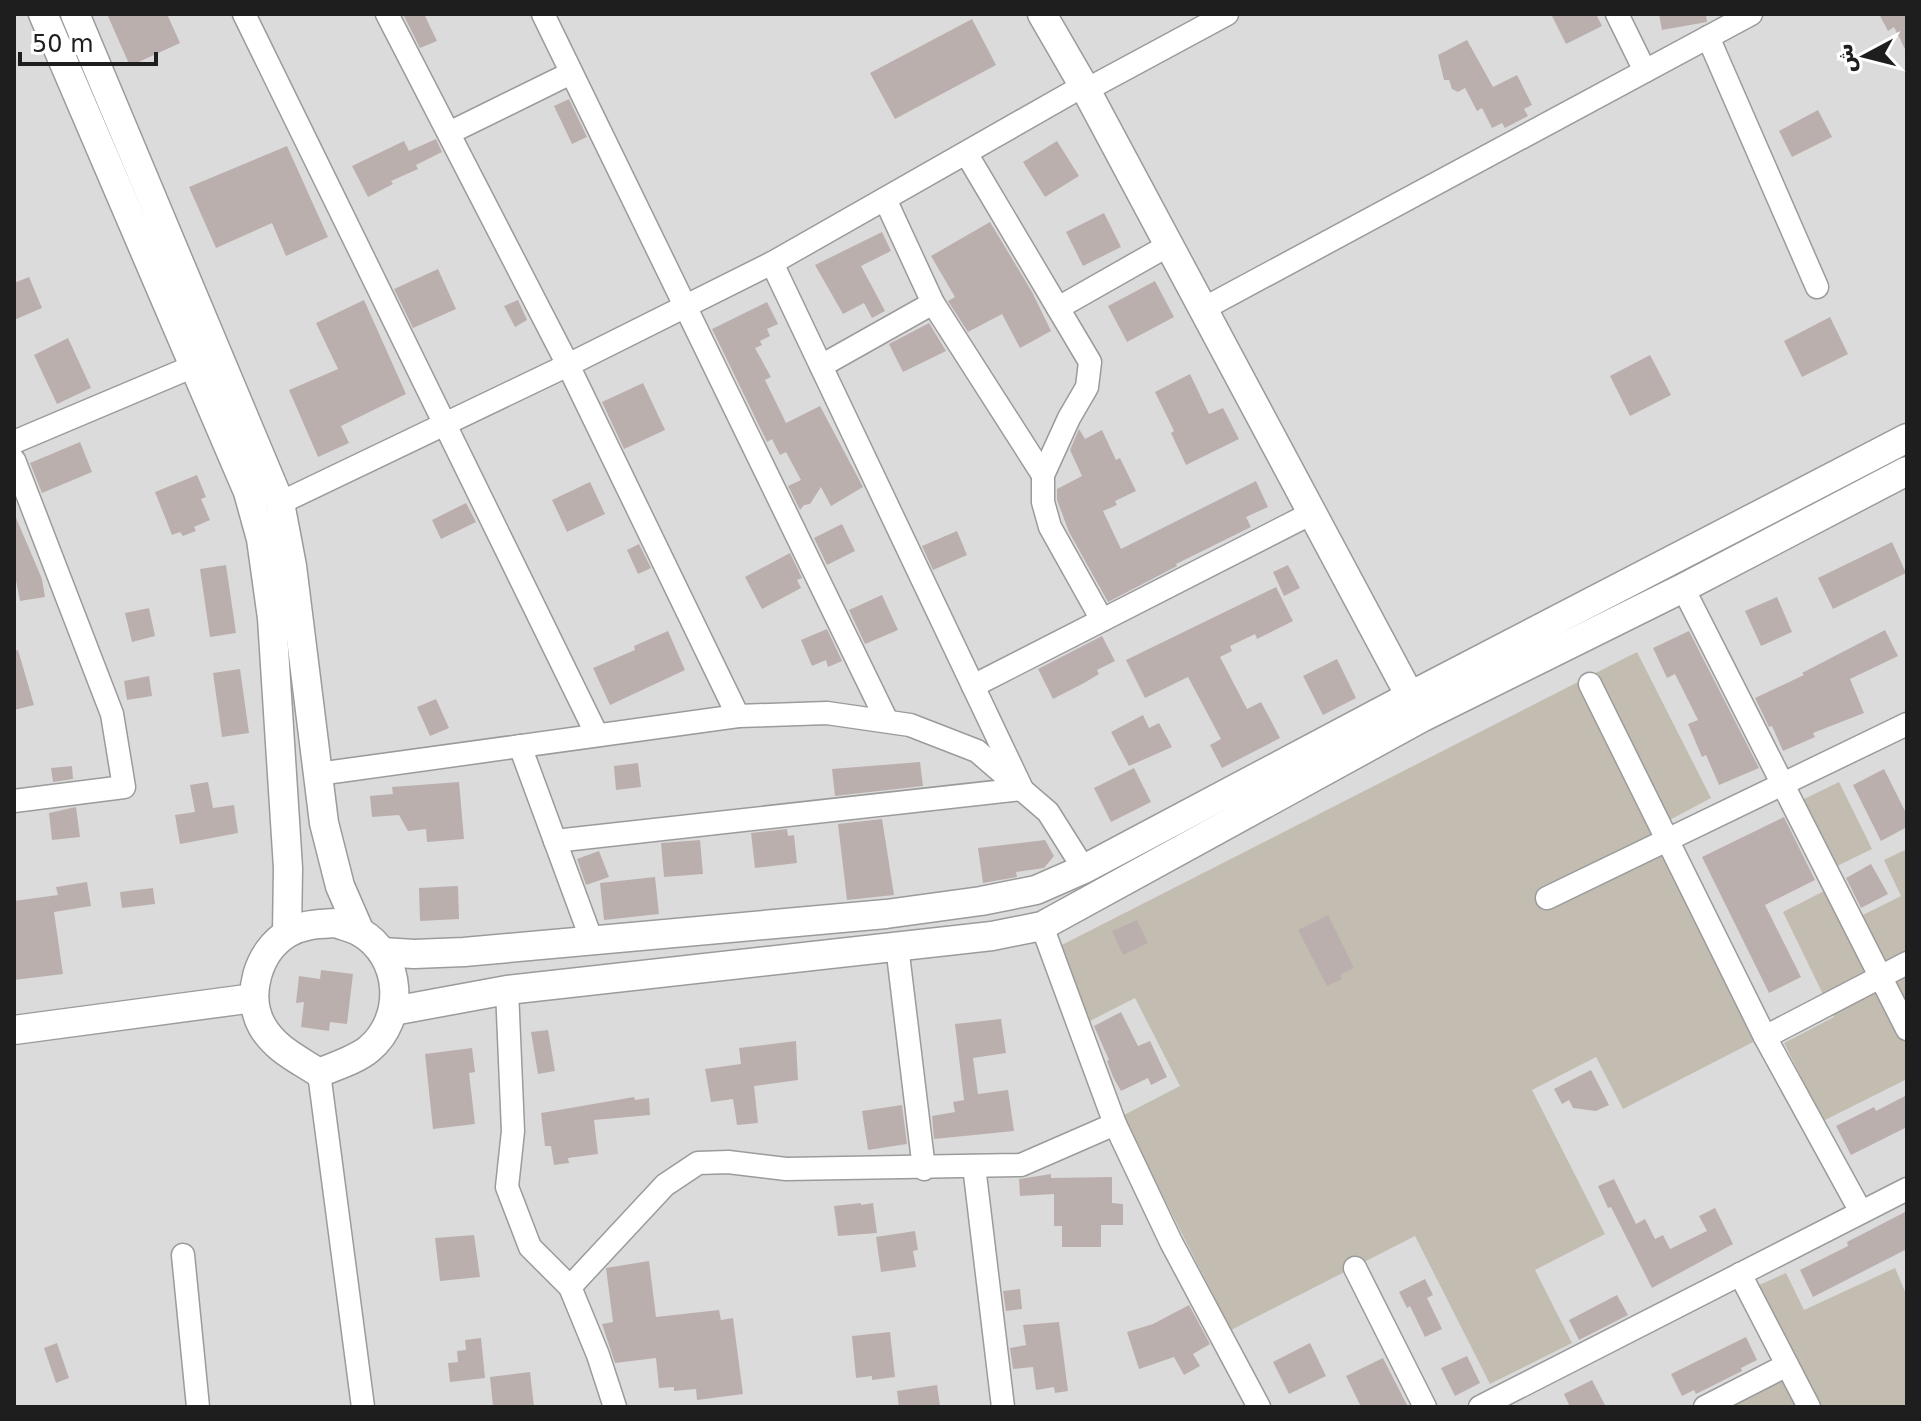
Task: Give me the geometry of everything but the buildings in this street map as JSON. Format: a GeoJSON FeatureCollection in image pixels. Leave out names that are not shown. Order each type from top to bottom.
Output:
{"type":"FeatureCollection","features":[{"type":"Feature","properties":{"kind":"street"},"geometry":{"type":"LineString","coordinates":[[43,14],[248,492],[261,539],[272,618],[288,868],[287,933]]}},
{"type":"Feature","properties":{"kind":"street"},"geometry":{"type":"LineString","coordinates":[[75,14],[280,503],[292,566],[324,823],[340,886],[360,932]]}},
{"type":"Feature","properties":{"kind":"street"},"geometry":{"type":"LineString","coordinates":[[244,14],[597,735]]}},
{"type":"Feature","properties":{"kind":"street"},"geometry":{"type":"LineString","coordinates":[[387,14],[568,365],[738,716]]}},
{"type":"Feature","properties":{"kind":"street"},"geometry":{"type":"LineString","coordinates":[[543,14],[887,721]]}},
{"type":"Feature","properties":{"kind":"street"},"geometry":{"type":"LineString","coordinates":[[1042,14],[1410,696]]}},
{"type":"Feature","properties":{"kind":"street"},"geometry":{"type":"LineString","coordinates":[[280,503],[772,263],[1084,88],[1227,14]]}},
{"type":"Feature","properties":{"kind":"street"},"geometry":{"type":"LineString","coordinates":[[1617,14],[1645,71]]}},
{"type":"Feature","properties":{"kind":"street"},"geometry":{"type":"LineString","coordinates":[[1203,309],[1751,14]]}},
{"type":"Feature","properties":{"kind":"street"},"geometry":{"type":"LineString","coordinates":[[1708,37],[1817,287]]}},
{"type":"Feature","properties":{"kind":"street"},"geometry":{"type":"LineString","coordinates":[[449,133],[571,73]]}},
{"type":"Feature","properties":{"kind":"street"},"geometry":{"type":"LineString","coordinates":[[966,153],[1090,362],[1087,387],[1043,475],[1043,502],[1050,527],[1102,620]]}},
{"type":"Feature","properties":{"kind":"street"},"geometry":{"type":"LineString","coordinates":[[885,199],[933,303],[1043,475]]}},
{"type":"Feature","properties":{"kind":"street"},"geometry":{"type":"LineString","coordinates":[[1058,308],[1169,245]]}},
{"type":"Feature","properties":{"kind":"street"},"geometry":{"type":"LineString","coordinates":[[772,263],[1022,789]]}},
{"type":"Feature","properties":{"kind":"street"},"geometry":{"type":"LineString","coordinates":[[821,366],[933,303]]}},
{"type":"Feature","properties":{"kind":"street"},"geometry":{"type":"LineString","coordinates":[[14,442],[194,366]]}},
{"type":"Feature","properties":{"kind":"street"},"geometry":{"type":"LineString","coordinates":[[382,952],[464,952],[886,914],[1036,890],[1084,869],[1907,438]]}},
{"type":"Feature","properties":{"kind":"street"},"geometry":{"type":"LineString","coordinates":[[14,460],[112,714],[124,787],[14,801]]}},
{"type":"Feature","properties":{"kind":"street"},"geometry":{"type":"LineString","coordinates":[[393,1011],[507,990],[992,936],[1042,926],[1423,717],[1683,588],[1907,471]]}},
{"type":"Feature","properties":{"kind":"street"},"geometry":{"type":"LineString","coordinates":[[973,686],[1312,513]]}},
{"type":"Feature","properties":{"kind":"street"},"geometry":{"type":"LineString","coordinates":[[1683,588],[1907,1029]]}},
{"type":"Feature","properties":{"kind":"street"},"geometry":{"type":"LineString","coordinates":[[1590,684],[1765,1037],[1861,1212]]}},
{"type":"Feature","properties":{"kind":"street"},"geometry":{"type":"LineString","coordinates":[[318,774],[738,716],[827,713],[910,725],[977,751],[1048,812],[1084,869]]}},
{"type":"Feature","properties":{"kind":"street"},"geometry":{"type":"LineString","coordinates":[[1547,898],[1782,784],[1904,732]]}},
{"type":"Feature","properties":{"kind":"street"},"geometry":{"type":"LineString","coordinates":[[520,746],[592,941]]}},
{"type":"Feature","properties":{"kind":"street"},"geometry":{"type":"LineString","coordinates":[[555,841],[1022,789]]}},
{"type":"Feature","properties":{"kind":"street"},"geometry":{"type":"LineString","coordinates":[[336,923],[360,932],[382,952],[391,970],[395,991],[393,1011],[384,1033],[369,1050],[319,1073],[276,1046],[261,1024],[254,998],[257,973],[268,950],[287,933],[311,924],[336,923]]}},
{"type":"Feature","properties":{"kind":"street"},"geometry":{"type":"LineString","coordinates":[[1042,926],[1115,1124],[1171,1242],[1259,1407]]}},
{"type":"Feature","properties":{"kind":"street"},"geometry":{"type":"LineString","coordinates":[[897,946],[924,1169]]}},
{"type":"Feature","properties":{"kind":"street"},"geometry":{"type":"LineString","coordinates":[[1765,1037],[1907,963]]}},
{"type":"Feature","properties":{"kind":"street"},"geometry":{"type":"LineString","coordinates":[[507,990],[513,1131],[507,1187],[530,1247],[570,1287],[615,1407]]}},
{"type":"Feature","properties":{"kind":"street"},"geometry":{"type":"LineString","coordinates":[[14,1030],[254,998]]}},
{"type":"Feature","properties":{"kind":"street"},"geometry":{"type":"LineString","coordinates":[[319,1073],[363,1407]]}},
{"type":"Feature","properties":{"kind":"street"},"geometry":{"type":"LineString","coordinates":[[570,1287],[665,1185],[698,1163],[728,1162],[786,1169],[1021,1165],[1115,1124]]}},
{"type":"Feature","properties":{"kind":"street"},"geometry":{"type":"LineString","coordinates":[[974,1166],[1003,1407]]}},
{"type":"Feature","properties":{"kind":"street"},"geometry":{"type":"LineString","coordinates":[[1480,1407],[1907,1189]]}},
{"type":"Feature","properties":{"kind":"street"},"geometry":{"type":"LineString","coordinates":[[183,1255],[198,1407]]}},
{"type":"Feature","properties":{"kind":"street"},"geometry":{"type":"LineString","coordinates":[[1355,1268],[1425,1407]]}},
{"type":"Feature","properties":{"kind":"street"},"geometry":{"type":"LineString","coordinates":[[1740,1274],[1809,1407]]}},
{"type":"Feature","properties":{"kind":"street"},"geometry":{"type":"LineString","coordinates":[[1705,1407],[1787,1365]]}},
{"type":"Feature","properties":{"kind":"shaded area"},"geometry":{"type":"Polygon","coordinates":[[[14,14],[1907,14],[1907,1407],[14,1407],[14,14]]]}},
{"type":"Feature","properties":{"kind":"shaded area"},"geometry":{"type":"Polygon","coordinates":[[[1637,652],[1711,798],[1649,831],[1755,1041],[1623,1109],[1596,1057],[1532,1090],[1605,1234],[1535,1270],[1572,1343],[1490,1384],[1415,1236],[1231,1330],[1122,1116],[1180,1086],[1135,998],[1082,1025],[1046,953],[1637,652]]]}},
{"type":"Feature","properties":{"kind":"shaded area"},"geometry":{"type":"Polygon","coordinates":[[[1839,782],[1872,849],[1835,867],[1802,800],[1839,782]]]}},
{"type":"Feature","properties":{"kind":"shaded area"},"geometry":{"type":"Polygon","coordinates":[[[1907,849],[1907,1079],[1823,1121],[1784,1043],[1834,1017],[1783,912],[1828,889],[1845,924],[1901,896],[1884,860],[1907,849]]]}},
{"type":"Feature","properties":{"kind":"shaded area"},"geometry":{"type":"Polygon","coordinates":[[[1895,1268],[1907,1296],[1907,1407],[1733,1407],[1731,1403],[1798,1372],[1759,1285],[1786,1273],[1804,1310],[1895,1268]]]}}]}
